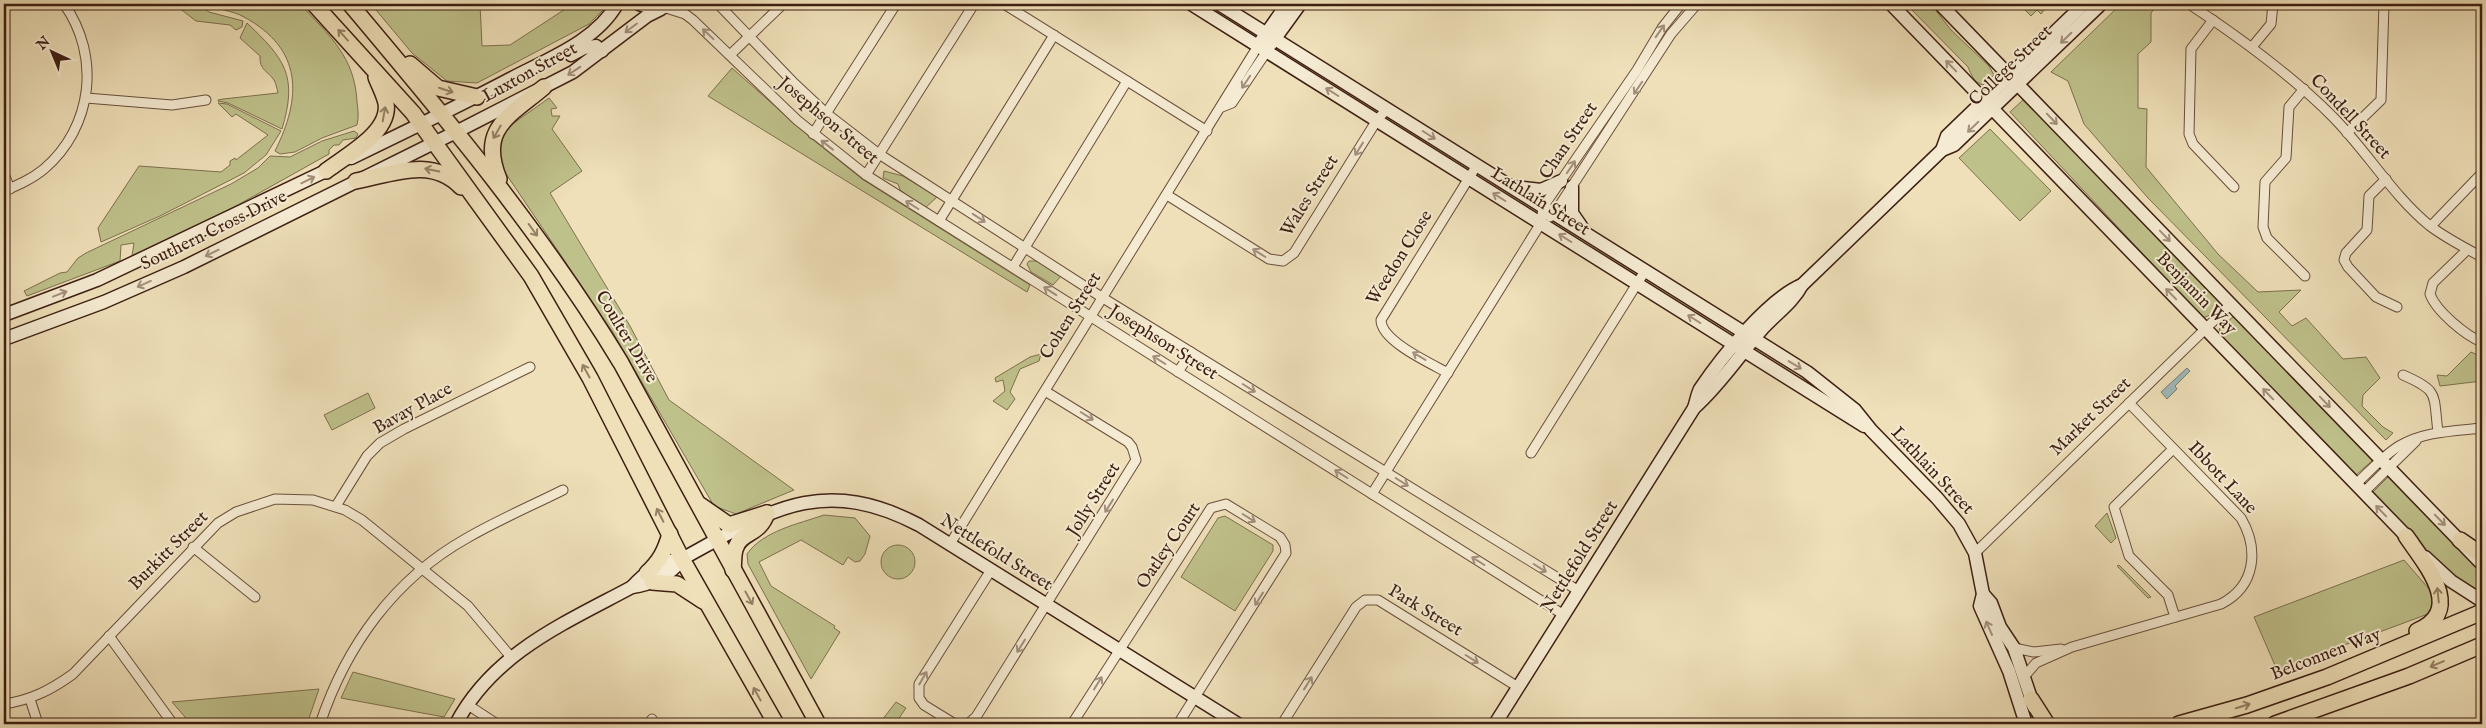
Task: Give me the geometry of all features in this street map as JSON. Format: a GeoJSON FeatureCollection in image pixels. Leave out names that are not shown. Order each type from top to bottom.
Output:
{"type":"FeatureCollection","features":[{"type":"Feature","properties":{"kind":"main road"},"geometry":{"type":"LineString","coordinates":[[314,4],[421,124],[531,276],[563,329],[616,428],[682,559],[776,724]]}},
{"type":"Feature","properties":{"kind":"main road","name":"Coulter Drive"},"geometry":{"type":"LineString","coordinates":[[350,4],[504,191],[561,268],[595,320],[624,369],[818,724]]}},
{"type":"Feature","properties":{"kind":"main road"},"geometry":{"type":"LineString","coordinates":[[380,40],[438,88],[477,97]]}},
{"type":"Feature","properties":{"kind":"main road"},"geometry":{"type":"LineString","coordinates":[[326,171],[375,134],[384,120],[386,101],[371,66]]}},
{"type":"Feature","properties":{"kind":"main road"},"geometry":{"type":"LineString","coordinates":[[504,191],[493,164],[491,152],[492,139],[503,122],[544,87]]}},
{"type":"Feature","properties":{"kind":"main road"},"geometry":{"type":"LineString","coordinates":[[356,182],[424,168],[438,171],[455,181],[494,224]]}},
{"type":"Feature","properties":{"kind":"main road"},"geometry":{"type":"LineString","coordinates":[[696,503],[729,525],[767,513]]}},
{"type":"Feature","properties":{"kind":"main road"},"geometry":{"type":"LineString","coordinates":[[733,570],[735,549],[738,542],[763,526],[767,513]]}},
{"type":"Feature","properties":{"kind":"main road"},"geometry":{"type":"LineString","coordinates":[[670,534],[665,550],[650,577],[676,584],[708,605]]}},
{"type":"Feature","properties":{"kind":"main road"},"geometry":{"type":"LineString","coordinates":[[2372,659],[2385,644],[2430,625],[2439,609],[2440,596],[2435,579],[2406,536]]}},
{"type":"Feature","properties":{"kind":"main road"},"geometry":{"type":"LineString","coordinates":[[2460,540],[2482,555]]}},
{"type":"Feature","properties":{"kind":"main road","name":"Belconnen Way"},"geometry":{"type":"LineString","coordinates":[[2179,724],[2246,705],[2372,659],[2482,612]]}},
{"type":"Feature","properties":{"kind":"main road"},"geometry":{"type":"LineString","coordinates":[[2275,724],[2409,676],[2479,645]]}},
{"type":"Feature","properties":{"kind":"main road"},"geometry":{"type":"LineString","coordinates":[[2031,699],[2048,724]]}},
{"type":"Feature","properties":{"kind":"street"},"geometry":{"type":"LineString","coordinates":[[4,174],[7,190],[35,176],[59,155],[76,129],[86,98],[88,75],[85,51],[66,4]]}},
{"type":"Feature","properties":{"kind":"street","name":"Luxton Street"},"geometry":{"type":"LineString","coordinates":[[421,124],[532,68],[586,37],[612,13],[617,4]]}},
{"type":"Feature","properties":{"kind":"street"},"geometry":{"type":"LineString","coordinates":[[639,4],[649,8],[667,7]]}},
{"type":"Feature","properties":{"kind":"street","name":"Josephson Street"},"geometry":{"type":"LineString","coordinates":[[718,4],[794,83],[826,113],[879,154],[1103,298],[1579,591]]}},
{"type":"Feature","properties":{"kind":"street"},"geometry":{"type":"LineString","coordinates":[[730,55],[783,4]]}},
{"type":"Feature","properties":{"kind":"street"},"geometry":{"type":"LineString","coordinates":[[813,134],[896,4]]}},
{"type":"Feature","properties":{"kind":"street"},"geometry":{"type":"LineString","coordinates":[[866,175],[974,4]]}},
{"type":"Feature","properties":{"kind":"street"},"geometry":{"type":"LineString","coordinates":[[1004,4],[1207,131]]}},
{"type":"Feature","properties":{"kind":"street","name":"Lathlain Street"},"geometry":{"type":"LineString","coordinates":[[1191,4],[1871,430]]}},
{"type":"Feature","properties":{"kind":"street","name":"Lathlain Street"},"geometry":{"type":"LineString","coordinates":[[1219,4],[1807,372],[1846,402],[1937,498],[1959,524],[1975,553],[1983,594],[1980,606],[2012,678],[2026,724]]}},
{"type":"Feature","properties":{"kind":"street","name":"Cohen Street"},"geometry":{"type":"LineString","coordinates":[[1271,36],[1287,4]]}},
{"type":"Feature","properties":{"kind":"street","name":"Cohen Street"},"geometry":{"type":"LineString","coordinates":[[950,544],[1222,107],[1232,103],[1262,49],[1271,36],[1300,4]]}},
{"type":"Feature","properties":{"kind":"street","name":"Chan Street"},"geometry":{"type":"LineString","coordinates":[[1541,223],[1662,28],[1682,4]]}},
{"type":"Feature","properties":{"kind":"street","name":"Chan Street"},"geometry":{"type":"LineString","coordinates":[[1566,184],[1646,75],[1683,18],[1697,4]]}},
{"type":"Feature","properties":{"kind":"street","name":"Benjamin Way"},"geometry":{"type":"LineString","coordinates":[[1891,4],[2446,577],[2482,601]]}},
{"type":"Feature","properties":{"kind":"street","name":"Benjamin Way"},"geometry":{"type":"LineString","coordinates":[[1940,4],[2482,564]]}},
{"type":"Feature","properties":{"kind":"street","name":"College Street"},"geometry":{"type":"LineString","coordinates":[[2014,80],[2084,4]]}},
{"type":"Feature","properties":{"kind":"street","name":"College Street"},"geometry":{"type":"LineString","coordinates":[[1749,336],[1796,296],[1802,285],[1942,150],[1947,136],[1989,104],[2101,4]]}},
{"type":"Feature","properties":{"kind":"street","name":"Condell Street"},"geometry":{"type":"LineString","coordinates":[[2189,4],[2252,47],[2304,89],[2347,133],[2386,179],[2430,226],[2482,258]]}},
{"type":"Feature","properties":{"kind":"street"},"geometry":{"type":"LineString","coordinates":[[2252,47],[2271,24],[2273,4]]}},
{"type":"Feature","properties":{"kind":"street"},"geometry":{"type":"LineString","coordinates":[[2347,133],[2381,100],[2384,4]]}},
{"type":"Feature","properties":{"kind":"street","name":"Luxton Street"},"geometry":{"type":"LineString","coordinates":[[435,142],[573,72],[647,16],[667,7]]}},
{"type":"Feature","properties":{"kind":"street","name":"Josephson Street"},"geometry":{"type":"LineString","coordinates":[[667,7],[685,14],[813,134],[866,175],[1564,615]]}},
{"type":"Feature","properties":{"kind":"street"},"geometry":{"type":"LineString","coordinates":[[2213,20],[2191,49],[2189,134],[2193,144],[2234,187]]}},
{"type":"Feature","properties":{"kind":"street"},"geometry":{"type":"LineString","coordinates":[[939,221],[1054,35]]}},
{"type":"Feature","properties":{"kind":"street"},"geometry":{"type":"LineString","coordinates":[[532,68],[552,65],[584,48],[596,46],[602,51]]}},
{"type":"Feature","properties":{"kind":"street"},"geometry":{"type":"LineString","coordinates":[[1012,267],[1127,81]]}},
{"type":"Feature","properties":{"kind":"street"},"geometry":{"type":"LineString","coordinates":[[2304,89],[2289,107],[2286,158],[2265,182],[2263,229],[2267,238],[2305,276]]}},
{"type":"Feature","properties":{"kind":"street"},"geometry":{"type":"LineString","coordinates":[[86,98],[172,105],[206,100]]}},
{"type":"Feature","properties":{"kind":"street","name":"Wales Street"},"geometry":{"type":"LineString","coordinates":[[1167,195],[1269,259],[1283,261],[1294,253],[1377,120],[1387,109]]}},
{"type":"Feature","properties":{"kind":"street","name":"Southern Cross Drive"},"geometry":{"type":"LineString","coordinates":[[7,313],[97,280],[233,217],[421,124]]}},
{"type":"Feature","properties":{"kind":"street","name":"Southern Cross Drive"},"geometry":{"type":"LineString","coordinates":[[4,339],[104,302],[244,237],[435,142]]}},
{"type":"Feature","properties":{"kind":"street","name":"Weedon Close"},"geometry":{"type":"LineString","coordinates":[[1448,373],[1390,338],[1381,326],[1381,320],[1477,166]]}},
{"type":"Feature","properties":{"kind":"street"},"geometry":{"type":"LineString","coordinates":[[2430,226],[2482,173]]}},
{"type":"Feature","properties":{"kind":"street"},"geometry":{"type":"LineString","coordinates":[[2386,179],[2370,195],[2366,231],[2347,251],[2344,260],[2348,267],[2376,297],[2396,307]]}},
{"type":"Feature","properties":{"kind":"street"},"geometry":{"type":"LineString","coordinates":[[1511,187],[1541,190],[1566,184],[1572,213],[1587,234]]}},
{"type":"Feature","properties":{"kind":"street"},"geometry":{"type":"LineString","coordinates":[[233,217],[244,237]]}},
{"type":"Feature","properties":{"kind":"street"},"geometry":{"type":"LineString","coordinates":[[1372,494],[1541,223]]}},
{"type":"Feature","properties":{"kind":"street"},"geometry":{"type":"LineString","coordinates":[[2468,250],[2433,283],[2430,294],[2434,302],[2464,333],[2482,342]]}},
{"type":"Feature","properties":{"kind":"street"},"geometry":{"type":"LineString","coordinates":[[1531,453],[1645,270]]}},
{"type":"Feature","properties":{"kind":"street","name":"Market Street"},"geometry":{"type":"LineString","coordinates":[[1975,553],[2231,304]]}},
{"type":"Feature","properties":{"kind":"street","name":"Nettlefold Street"},"geometry":{"type":"LineString","coordinates":[[1495,724],[1694,408],[1706,397],[1749,336]]}},
{"type":"Feature","properties":{"kind":"street"},"geometry":{"type":"LineString","coordinates":[[1178,372],[1191,352]]}},
{"type":"Feature","properties":{"kind":"street","name":"Bavay Place"},"geometry":{"type":"LineString","coordinates":[[336,506],[367,456],[380,443],[404,429],[530,367]]}},
{"type":"Feature","properties":{"kind":"street"},"geometry":{"type":"LineString","coordinates":[[2403,375],[2423,384],[2430,390],[2434,397],[2438,432]]}},
{"type":"Feature","properties":{"kind":"street","name":"Jolly Street"},"geometry":{"type":"LineString","coordinates":[[1045,391],[1128,442],[1132,446],[1136,460],[1047,605]]}},
{"type":"Feature","properties":{"kind":"street","name":"Ibbott Lane"},"geometry":{"type":"LineString","coordinates":[[2072,648],[2229,600],[2246,578],[2251,566],[2253,548],[2250,534],[2241,518],[2129,403]]}},
{"type":"Feature","properties":{"kind":"street"},"geometry":{"type":"LineString","coordinates":[[2360,488],[2386,464],[2402,444],[2438,432],[2482,428]]}},
{"type":"Feature","properties":{"kind":"street"},"geometry":{"type":"LineString","coordinates":[[2173,449],[2114,507],[2129,556],[2168,595],[2175,617]]}},
{"type":"Feature","properties":{"kind":"street"},"geometry":{"type":"LineString","coordinates":[[320,724],[330,693],[356,644],[375,616],[422,569],[466,538],[563,490]]}},
{"type":"Feature","properties":{"kind":"street","name":"Burkitt Street"},"geometry":{"type":"LineString","coordinates":[[4,704],[30,699],[57,686],[73,674],[218,523],[236,512],[255,504],[275,499],[298,498],[336,506],[362,520],[473,612],[511,657]]}},
{"type":"Feature","properties":{"kind":"street","name":"Nettlefold Street"},"geometry":{"type":"LineString","coordinates":[[456,724],[493,673],[537,638],[650,577],[676,568],[682,559],[767,513],[808,501],[860,502],[897,514],[950,544],[1238,724]]}},
{"type":"Feature","properties":{"kind":"street","name":"Oatley Court"},"geometry":{"type":"LineString","coordinates":[[1072,724],[1211,508],[1219,504],[1232,507],[1280,537],[1285,545],[1286,553],[1178,724]]}},
{"type":"Feature","properties":{"kind":"street"},"geometry":{"type":"LineString","coordinates":[[193,547],[254,597]]}},
{"type":"Feature","properties":{"kind":"street"},"geometry":{"type":"LineString","coordinates":[[955,724],[924,705],[919,698],[919,684],[991,570]]}},
{"type":"Feature","properties":{"kind":"street","name":"Lathlain Street"},"geometry":{"type":"LineString","coordinates":[[1983,594],[1990,603],[2000,628],[2014,648],[2038,724]]}},
{"type":"Feature","properties":{"kind":"street","name":"Park Street"},"geometry":{"type":"LineString","coordinates":[[1282,724],[1356,607],[1365,600],[1378,600],[1518,687]]}},
{"type":"Feature","properties":{"kind":"street"},"geometry":{"type":"LineString","coordinates":[[968,724],[976,717],[1047,605]]}},
{"type":"Feature","properties":{"kind":"street"},"geometry":{"type":"LineString","coordinates":[[109,636],[173,724]]}},
{"type":"Feature","properties":{"kind":"street"},"geometry":{"type":"LineString","coordinates":[[2014,648],[2034,652],[2072,648]]}},
{"type":"Feature","properties":{"kind":"street"},"geometry":{"type":"LineString","coordinates":[[2024,677],[2036,663],[2072,648]]}},
{"type":"Feature","properties":{"kind":"street"},"geometry":{"type":"LineString","coordinates":[[30,699],[38,724]]}},
{"type":"Feature","properties":{"kind":"street"},"geometry":{"type":"LineString","coordinates":[[468,705],[496,724]]}},
{"type":"Feature","properties":{"kind":"green space"},"geometry":{"type":"Polygon","coordinates":[[[174,4],[197,4],[209,12],[243,21],[242,27],[236,30],[230,25],[196,21],[174,4]]]}},
{"type":"Feature","properties":{"kind":"green space"},"geometry":{"type":"Polygon","coordinates":[[[204,4],[300,4],[330,37],[346,59],[355,86],[358,113],[357,125],[322,138],[295,152],[280,154],[275,151],[290,112],[293,93],[292,76],[287,59],[278,44],[263,30],[244,17],[204,4]]]}},
{"type":"Feature","properties":{"kind":"green space"},"geometry":{"type":"Polygon","coordinates":[[[371,4],[480,4],[482,46],[510,45],[573,4],[609,4],[589,24],[477,83],[447,81],[412,53],[371,4]]]}},
{"type":"Feature","properties":{"kind":"green space"},"geometry":{"type":"Polygon","coordinates":[[[1906,4],[1931,4],[1951,30],[1989,66],[1994,75],[1983,85],[1977,82],[1968,67],[1906,4]]]}},
{"type":"Feature","properties":{"kind":"green space"},"geometry":{"type":"Polygon","coordinates":[[[2019,4],[2043,4],[2041,5],[2045,9],[2041,14],[2037,10],[2031,16],[2019,4]]]}},
{"type":"Feature","properties":{"kind":"green space"},"geometry":{"type":"Polygon","coordinates":[[[2121,4],[2158,4],[2151,13],[2151,42],[2138,54],[2138,108],[2147,109],[2146,167],[2218,254],[2258,292],[2301,290],[2279,312],[2292,326],[2306,318],[2343,359],[2366,357],[2380,378],[2363,395],[2362,406],[2383,427],[2393,433],[2386,440],[2148,198],[2084,124],[2068,81],[2051,72],[2121,4]]]}},
{"type":"Feature","properties":{"kind":"green space"},"geometry":{"type":"Polygon","coordinates":[[[247,23],[271,47],[285,70],[289,95],[282,129],[228,103],[218,101],[278,93],[274,80],[261,64],[260,56],[240,38],[247,23]]]}},
{"type":"Feature","properties":{"kind":"green space"},"geometry":{"type":"Polygon","coordinates":[[[732,68],[812,139],[862,179],[1030,285],[1027,292],[708,96],[732,68]]]}},
{"type":"Feature","properties":{"kind":"green space"},"geometry":{"type":"Polygon","coordinates":[[[549,98],[557,108],[551,109],[552,116],[560,116],[552,129],[582,171],[550,193],[630,326],[669,400],[794,490],[736,514],[714,506],[612,331],[502,168],[498,150],[504,130],[549,98]]]}},
{"type":"Feature","properties":{"kind":"green space"},"geometry":{"type":"Polygon","coordinates":[[[2024,99],[2220,299],[2217,312],[2203,318],[2010,112],[2024,99]]]}},
{"type":"Feature","properties":{"kind":"green space"},"geometry":{"type":"Polygon","coordinates":[[[218,103],[227,104],[281,131],[266,155],[244,173],[160,216],[101,242],[98,228],[139,166],[221,172],[230,165],[230,161],[235,158],[236,160],[268,135],[236,114],[232,117],[218,103]]]}},
{"type":"Feature","properties":{"kind":"green space"},"geometry":{"type":"Polygon","coordinates":[[[1990,129],[2051,191],[2020,221],[1959,158],[1990,129]]]}},
{"type":"Feature","properties":{"kind":"green space"},"geometry":{"type":"Polygon","coordinates":[[[354,131],[358,134],[356,138],[343,140],[339,145],[334,145],[329,150],[329,154],[236,206],[132,256],[134,243],[121,245],[120,261],[27,296],[24,291],[60,273],[67,272],[78,258],[86,253],[231,184],[258,168],[270,156],[290,157],[322,141],[354,131]]]}},
{"type":"Feature","properties":{"kind":"green space"},"geometry":{"type":"Polygon","coordinates":[[[884,171],[903,176],[937,197],[925,208],[900,190],[898,184],[883,178],[884,171]]]}},
{"type":"Feature","properties":{"kind":"green space"},"geometry":{"type":"Polygon","coordinates":[[[1029,261],[1037,261],[1061,276],[1053,285],[1031,272],[1027,264],[1029,261]]]}},
{"type":"Feature","properties":{"kind":"green space"},"geometry":{"type":"Polygon","coordinates":[[[2233,317],[2239,320],[2373,460],[2355,476],[2223,339],[2219,329],[2233,317]]]}},
{"type":"Feature","properties":{"kind":"green space"},"geometry":{"type":"Polygon","coordinates":[[[2471,352],[2482,357],[2482,381],[2440,386],[2437,375],[2447,376],[2471,352]]]}},
{"type":"Feature","properties":{"kind":"green space"},"geometry":{"type":"Polygon","coordinates":[[[1041,354],[1039,361],[1020,369],[1010,392],[1015,399],[1007,410],[993,401],[1005,391],[1003,380],[996,382],[995,378],[1030,357],[1041,354]]]}},
{"type":"Feature","properties":{"kind":"green space"},"geometry":{"type":"Polygon","coordinates":[[[368,393],[375,408],[332,430],[324,415],[368,393]]]}},
{"type":"Feature","properties":{"kind":"green space"},"geometry":{"type":"Polygon","coordinates":[[[2389,476],[2482,573],[2482,595],[2436,562],[2372,493],[2389,476]]]}},
{"type":"Feature","properties":{"kind":"green space"},"geometry":{"type":"Polygon","coordinates":[[[2107,513],[2116,538],[2111,543],[2095,526],[2107,513]]]}},
{"type":"Feature","properties":{"kind":"green space"},"geometry":{"type":"Polygon","coordinates":[[[824,515],[855,518],[870,536],[865,554],[860,561],[855,562],[848,557],[843,565],[801,540],[759,562],[771,586],[835,626],[834,628],[840,632],[811,679],[748,564],[747,554],[762,539],[792,525],[824,515]]]}},
{"type":"Feature","properties":{"kind":"green space"},"geometry":{"type":"Polygon","coordinates":[[[1225,516],[1273,545],[1273,551],[1235,611],[1181,577],[1218,518],[1225,516]]]}},
{"type":"Feature","properties":{"kind":"green space"},"geometry":{"type":"Polygon","coordinates":[[[898,545],[905,546],[910,550],[914,555],[914,569],[910,574],[905,578],[898,579],[891,578],[886,574],[882,569],[881,562],[882,555],[886,550],[891,546],[898,545]]]}},
{"type":"Feature","properties":{"kind":"green space"},"geometry":{"type":"Polygon","coordinates":[[[2404,560],[2436,597],[2428,614],[2277,670],[2254,617],[2404,560]]]}},
{"type":"Feature","properties":{"kind":"green space"},"geometry":{"type":"Polygon","coordinates":[[[2119,565],[2151,597],[2148,598],[2117,566],[2119,565]]]}},
{"type":"Feature","properties":{"kind":"green space"},"geometry":{"type":"Polygon","coordinates":[[[353,672],[455,699],[444,717],[341,698],[353,672]]]}},
{"type":"Feature","properties":{"kind":"green space"},"geometry":{"type":"Polygon","coordinates":[[[319,689],[307,724],[191,724],[172,702],[319,689]]]}},
{"type":"Feature","properties":{"kind":"green space"},"geometry":{"type":"Polygon","coordinates":[[[896,702],[906,708],[895,724],[879,724],[896,702]]]}},
{"type":"Feature","properties":{"kind":"water"},"geometry":{"type":"Polygon","coordinates":[[[2187,368],[2190,371],[2175,386],[2177,389],[2167,399],[2161,392],[2187,368]]]}}]}
